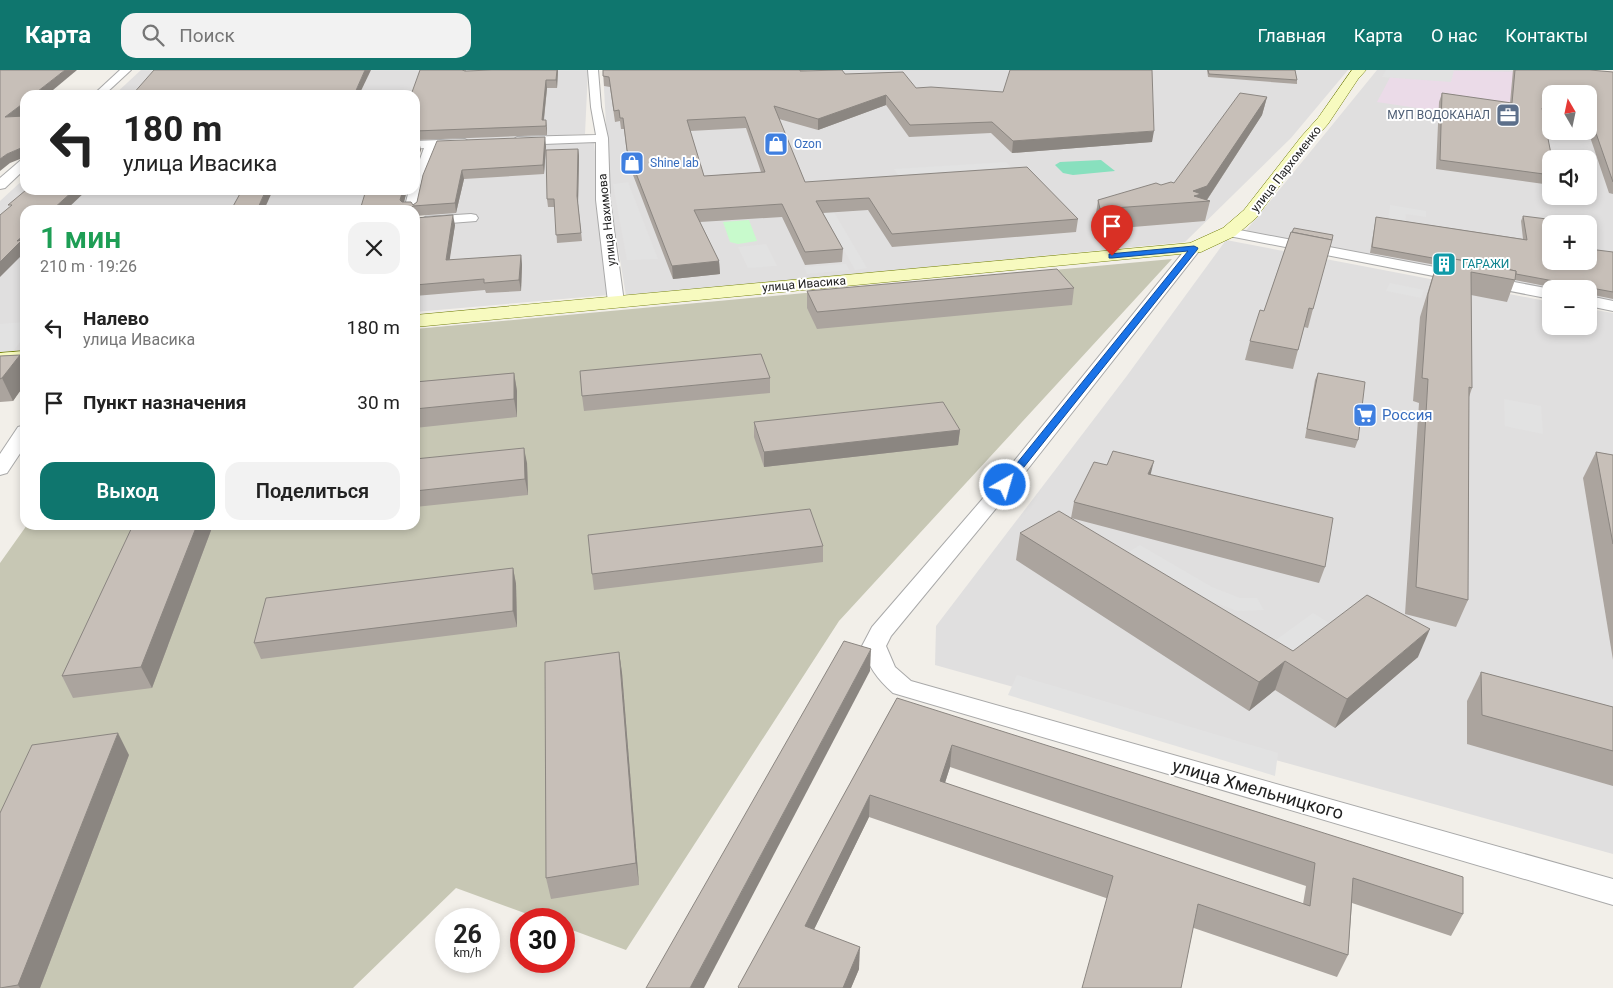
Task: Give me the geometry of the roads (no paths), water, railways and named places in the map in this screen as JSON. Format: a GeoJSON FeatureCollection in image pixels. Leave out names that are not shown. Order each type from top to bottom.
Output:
{"type":"FeatureCollection","features":[{"type":"Feature","properties":{"kind":"main road","name":"улица Пархоменко"},"geometry":{"type":"LineString","coordinates":[[1194,248],[1229,232],[1250,214],[1306,140],[1323,121],[1360,70]]}},
{"type":"Feature","properties":{"kind":"main road","name":"улица Ивасика"},"geometry":{"type":"LineString","coordinates":[[420,321],[1194,248]]}},
{"type":"Feature","properties":{"kind":"main road"},"geometry":{"type":"LineString","coordinates":[[0,360],[20,358]]}},
{"type":"Feature","properties":{"kind":"street"},"geometry":{"type":"LineString","coordinates":[[104,90],[126,70]]}},
{"type":"Feature","properties":{"kind":"street","name":"улица Нахимова"},"geometry":{"type":"LineString","coordinates":[[593,70],[596,107],[602,138],[603,200],[616,302]]}},
{"type":"Feature","properties":{"kind":"street"},"geometry":{"type":"LineString","coordinates":[[504,141],[602,138]]}},
{"type":"Feature","properties":{"kind":"street"},"geometry":{"type":"LineString","coordinates":[[420,145],[476,142]]}},
{"type":"Feature","properties":{"kind":"street"},"geometry":{"type":"LineString","coordinates":[[420,176],[432,144]]}},
{"type":"Feature","properties":{"kind":"street"},"geometry":{"type":"LineString","coordinates":[[0,185],[20,168]]}},
{"type":"Feature","properties":{"kind":"street"},"geometry":{"type":"LineString","coordinates":[[420,222],[471,218]]}},
{"type":"Feature","properties":{"kind":"street"},"geometry":{"type":"LineString","coordinates":[[1229,232],[1542,292]]}},
{"type":"Feature","properties":{"kind":"street","name":"улица Хмельницкого"},"geometry":{"type":"LineString","coordinates":[[1194,248],[1005,485],[880,633],[874,646],[878,659],[886,673],[902,687],[1613,892]]}},
{"type":"Feature","properties":{"kind":"street"},"geometry":{"type":"LineString","coordinates":[[1597,303],[1613,306]]}},
{"type":"Feature","properties":{"kind":"street"},"geometry":{"type":"LineString","coordinates":[[0,469],[20,439]]}},
{"type":"Feature","properties":{"kind":"place","name":"МУП ВОДОКАНАЛ"},"geometry":{"type":"Point","coordinates":[1508,115]}},
{"type":"Feature","properties":{"kind":"place","name":"Ozon"},"geometry":{"type":"Point","coordinates":[776,144]}},
{"type":"Feature","properties":{"kind":"place","name":"Shine lab"},"geometry":{"type":"Point","coordinates":[632,163]}},
{"type":"Feature","properties":{"kind":"place","name":"ГАРАЖИ"},"geometry":{"type":"Point","coordinates":[1444,264]}},
{"type":"Feature","properties":{"kind":"place","name":"Россия"},"geometry":{"type":"Point","coordinates":[1365,415]}}]}
